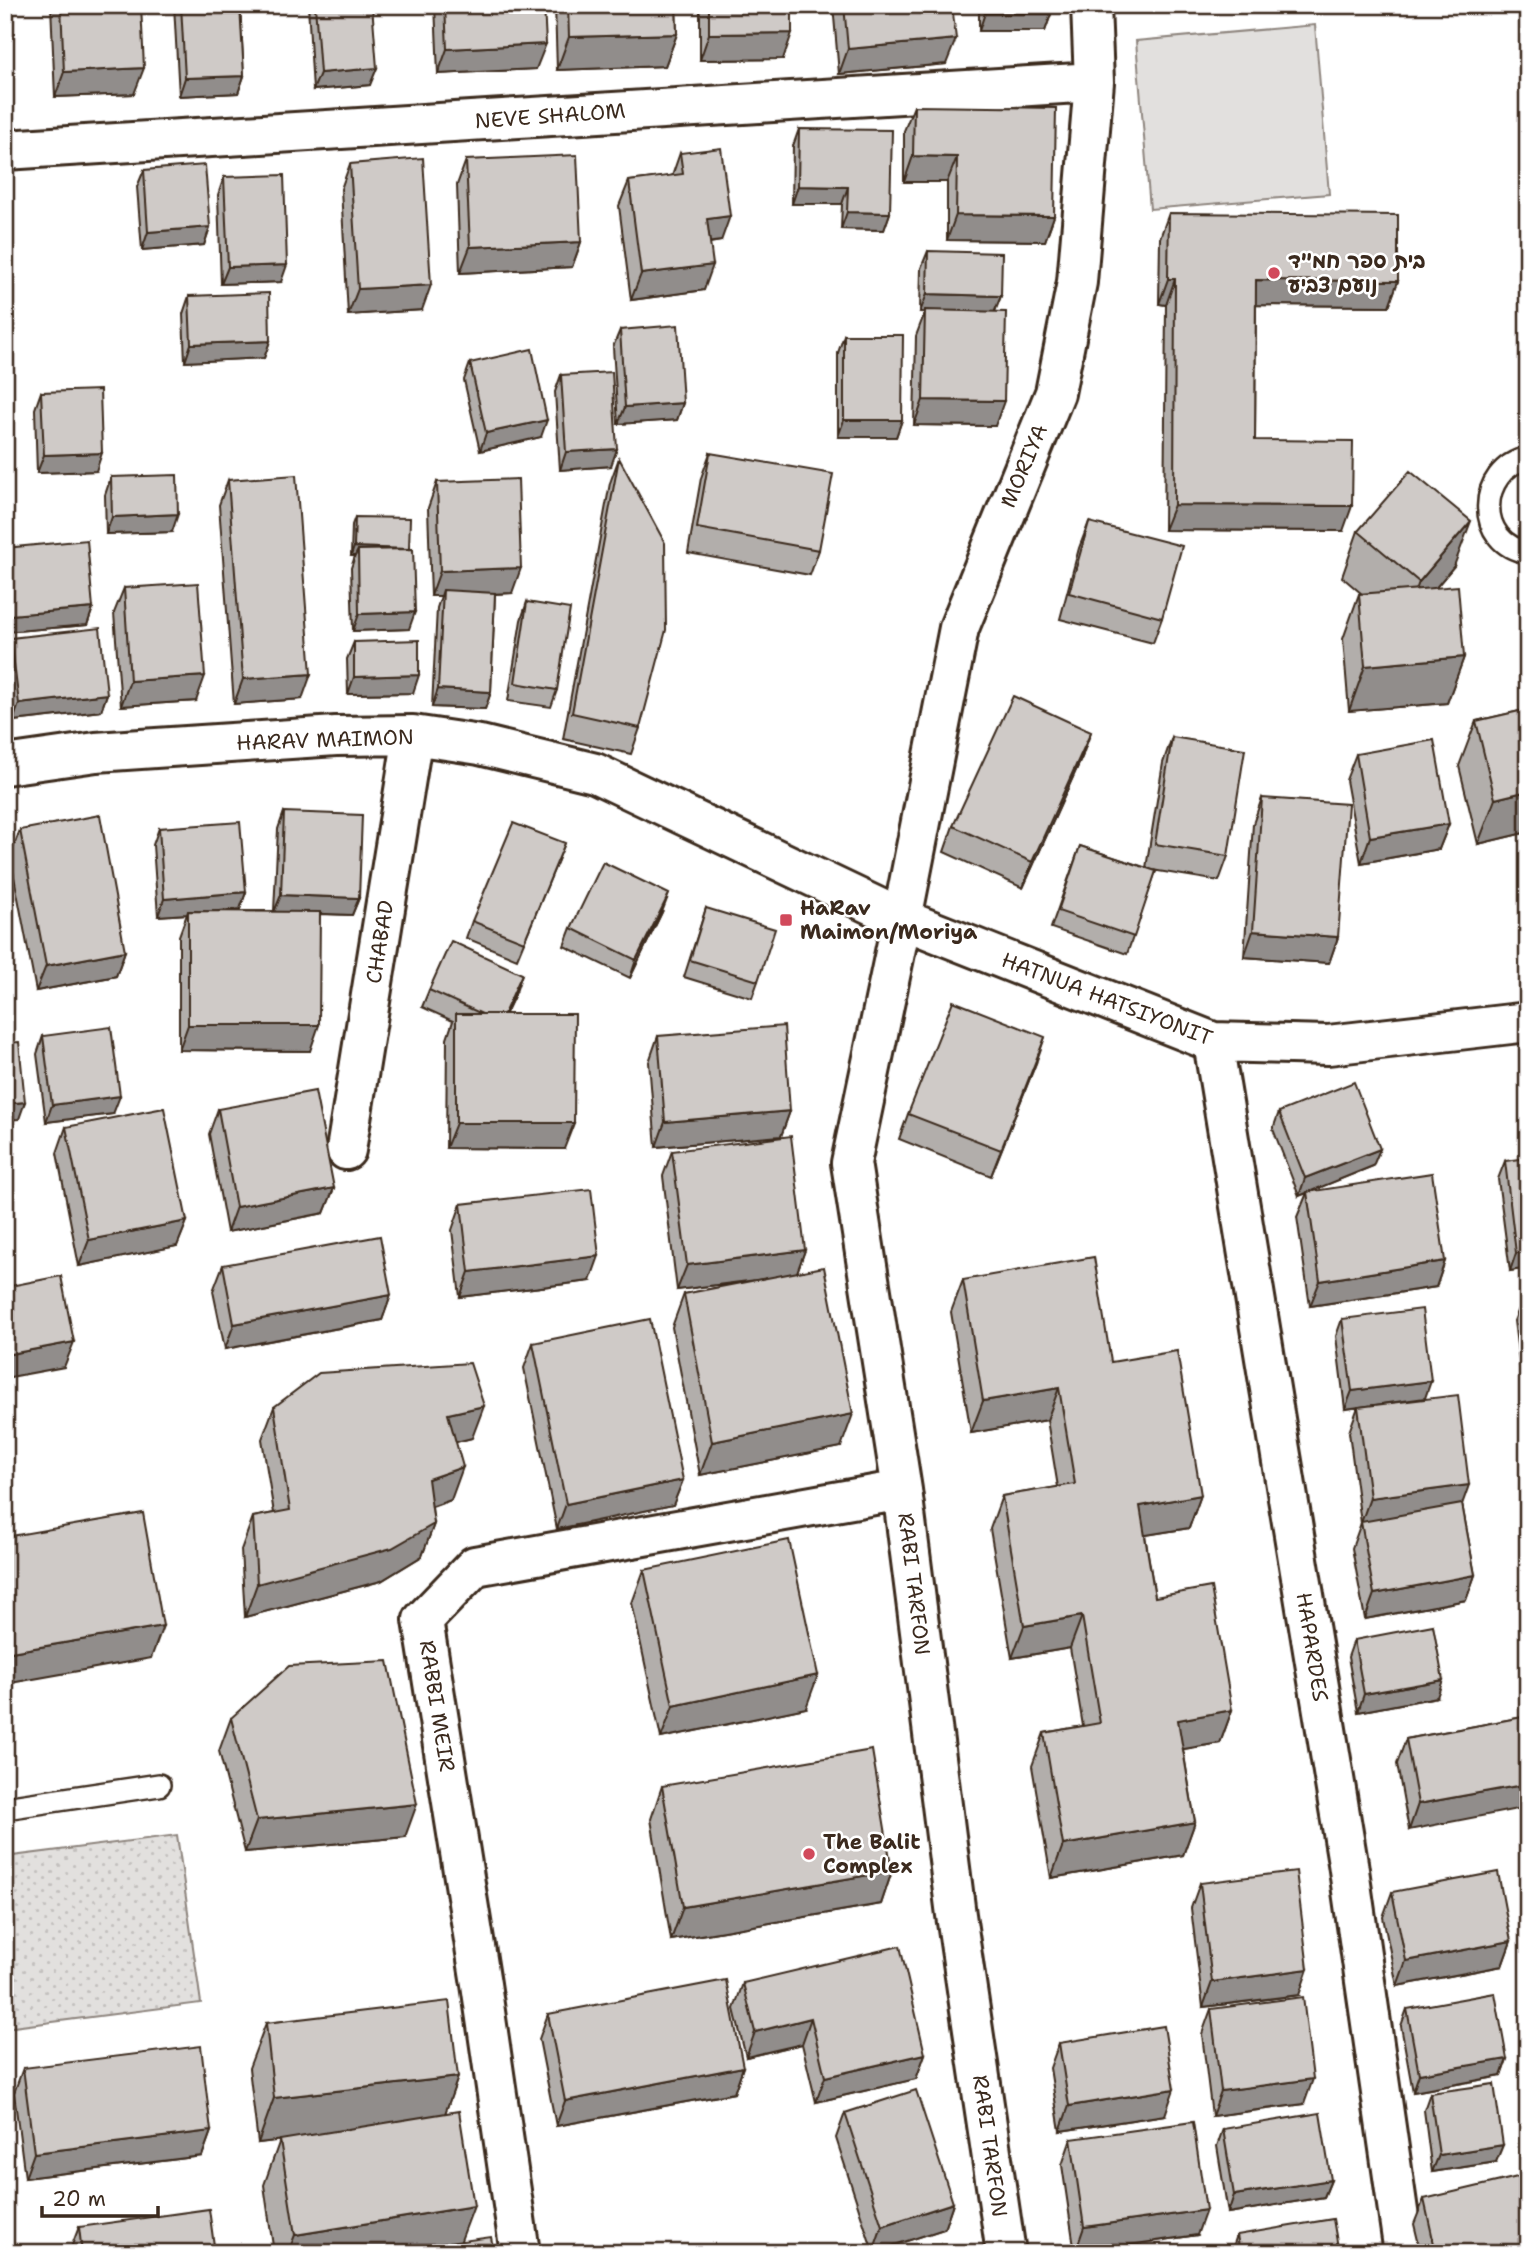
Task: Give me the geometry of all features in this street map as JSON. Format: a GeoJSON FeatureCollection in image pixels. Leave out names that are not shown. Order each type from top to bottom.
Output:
{"type":"FeatureCollection","features":[{"type":"Feature","properties":{"kind":"street","name":"MORIYA"},"geometry":{"type":"LineString","coordinates":[[902,919],[959,628],[1055,393],[1077,282],[1094,82],[1091,5]]}},
{"type":"Feature","properties":{"kind":"street","name":"NEVE SHALOM"},"geometry":{"type":"LineString","coordinates":[[5,150],[1094,82]]}},
{"type":"Feature","properties":{"kind":"street","name":"HARAV MAIMON"},"geometry":{"type":"LineString","coordinates":[[5,765],[96,752],[336,736],[413,735],[480,745],[595,773],[902,919]]}},
{"type":"Feature","properties":{"kind":"street","name":"CHABAD"},"geometry":{"type":"LineString","coordinates":[[346,1150],[413,735]]}},
{"type":"Feature","properties":{"kind":"street","name":"HATNUA HATSIYONIT"},"geometry":{"type":"LineString","coordinates":[[902,919],[1213,1042],[1328,1045],[1528,1022]]}},
{"type":"Feature","properties":{"kind":"street","name":"RABI TARFON"},"geometry":{"type":"LineString","coordinates":[[902,919],[850,1163],[902,1490],[956,1915],[1006,2253]]}},
{"type":"Feature","properties":{"kind":"street","name":"HAPARDES"},"geometry":{"type":"LineString","coordinates":[[1213,1042],[1348,1863],[1404,2253]]}},
{"type":"Feature","properties":{"kind":"street","name":"RABBI MEIR"},"geometry":{"type":"LineString","coordinates":[[520,2253],[481,1984],[423,1620],[475,1566],[902,1490]]}},
{"type":"Feature","properties":{"kind":"lane"},"geometry":{"type":"LineString","coordinates":[[1528,458],[1505,468],[1494,481],[1489,495],[1488,511],[1495,531],[1506,544],[1528,552]]}},
{"type":"Feature","properties":{"kind":"lane"},"geometry":{"type":"LineString","coordinates":[[5,1808],[159,1785]]}},
{"type":"Feature","properties":{"kind":"shaded area"},"geometry":{"type":"Polygon","coordinates":[[[1315,25],[1329,194],[1150,209],[1136,41],[1315,25]]]}},
{"type":"Feature","properties":{"kind":"shaded area"},"geometry":{"type":"Polygon","coordinates":[[[177,1835],[201,2003],[5,2028],[5,1857],[177,1835]]]}},
{"type":"Feature","properties":{"kind":"building"},"geometry":{"type":"Polygon","coordinates":[[[61,5],[141,5],[144,68],[64,72],[61,5]]]}},
{"type":"Feature","properties":{"kind":"building"},"geometry":{"type":"Polygon","coordinates":[[[181,5],[240,5],[244,76],[185,78],[181,5]]]}},
{"type":"Feature","properties":{"kind":"building"},"geometry":{"type":"Polygon","coordinates":[[[315,5],[372,5],[377,68],[320,73],[315,5]]]}},
{"type":"Feature","properties":{"kind":"building"},"geometry":{"type":"Polygon","coordinates":[[[445,5],[544,5],[546,44],[447,49],[445,5]]]}},
{"type":"Feature","properties":{"kind":"building"},"geometry":{"type":"Polygon","coordinates":[[[568,5],[676,5],[677,34],[569,37],[568,5]]]}},
{"type":"Feature","properties":{"kind":"building"},"geometry":{"type":"Polygon","coordinates":[[[709,5],[792,5],[792,33],[709,34],[709,5]]]}},
{"type":"Feature","properties":{"kind":"building"},"geometry":{"type":"Polygon","coordinates":[[[844,5],[952,5],[956,39],[848,49],[844,5]]]}},
{"type":"Feature","properties":{"kind":"building"},"geometry":{"type":"Polygon","coordinates":[[[985,5],[1051,5],[1051,14],[985,13],[985,5]]]}},
{"type":"Feature","properties":{"kind":"building"},"geometry":{"type":"Polygon","coordinates":[[[914,106],[1056,108],[1054,216],[956,215],[957,157],[913,156],[914,106]]]}},
{"type":"Feature","properties":{"kind":"building"},"geometry":{"type":"Polygon","coordinates":[[[799,129],[892,130],[890,213],[847,212],[848,187],[798,186],[799,129]]]}},
{"type":"Feature","properties":{"kind":"building"},"geometry":{"type":"Polygon","coordinates":[[[721,148],[730,216],[707,219],[713,265],[641,274],[629,181],[683,174],[680,153],[721,148]]]}},
{"type":"Feature","properties":{"kind":"building"},"geometry":{"type":"Polygon","coordinates":[[[577,155],[581,242],[470,247],[466,160],[577,155]]]}},
{"type":"Feature","properties":{"kind":"building"},"geometry":{"type":"Polygon","coordinates":[[[423,158],[431,285],[358,289],[350,164],[423,158]]]}},
{"type":"Feature","properties":{"kind":"building"},"geometry":{"type":"Polygon","coordinates":[[[205,165],[210,227],[148,232],[144,170],[205,165]]]}},
{"type":"Feature","properties":{"kind":"building"},"geometry":{"type":"Polygon","coordinates":[[[284,175],[287,265],[228,267],[224,177],[284,175]]]}},
{"type":"Feature","properties":{"kind":"building"},"geometry":{"type":"Polygon","coordinates":[[[1169,213],[1398,215],[1398,281],[1256,280],[1255,440],[1353,441],[1352,506],[1174,505],[1175,279],[1168,279],[1169,213]]]}},
{"type":"Feature","properties":{"kind":"building"},"geometry":{"type":"Polygon","coordinates":[[[928,251],[1002,253],[1001,296],[927,294],[928,251]]]}},
{"type":"Feature","properties":{"kind":"building"},"geometry":{"type":"Polygon","coordinates":[[[269,293],[270,341],[191,344],[189,296],[269,293]]]}},
{"type":"Feature","properties":{"kind":"building"},"geometry":{"type":"Polygon","coordinates":[[[925,310],[1006,312],[1004,401],[923,400],[925,310]]]}},
{"type":"Feature","properties":{"kind":"building"},"geometry":{"type":"Polygon","coordinates":[[[678,325],[683,403],[625,407],[620,330],[678,325]]]}},
{"type":"Feature","properties":{"kind":"building"},"geometry":{"type":"Polygon","coordinates":[[[844,335],[903,335],[902,420],[844,420],[844,335]]]}},
{"type":"Feature","properties":{"kind":"building"},"geometry":{"type":"Polygon","coordinates":[[[532,349],[547,420],[486,433],[470,363],[532,349]]]}},
{"type":"Feature","properties":{"kind":"building"},"geometry":{"type":"Polygon","coordinates":[[[612,372],[617,449],[566,452],[561,375],[612,372]]]}},
{"type":"Feature","properties":{"kind":"building"},"geometry":{"type":"Polygon","coordinates":[[[100,390],[102,453],[44,455],[41,392],[100,390]]]}},
{"type":"Feature","properties":{"kind":"building"},"geometry":{"type":"Polygon","coordinates":[[[710,453],[833,474],[819,550],[697,528],[710,453]]]}},
{"type":"Feature","properties":{"kind":"building"},"geometry":{"type":"Polygon","coordinates":[[[619,458],[665,543],[666,630],[640,728],[572,713],[619,458]]]}},
{"type":"Feature","properties":{"kind":"building"},"geometry":{"type":"Polygon","coordinates":[[[1410,471],[1471,521],[1419,582],[1358,531],[1410,471]]]}},
{"type":"Feature","properties":{"kind":"building"},"geometry":{"type":"Polygon","coordinates":[[[177,475],[178,514],[112,517],[111,477],[177,475]]]}},
{"type":"Feature","properties":{"kind":"building"},"geometry":{"type":"Polygon","coordinates":[[[296,475],[311,674],[243,679],[228,480],[296,475]]]}},
{"type":"Feature","properties":{"kind":"building"},"geometry":{"type":"Polygon","coordinates":[[[518,479],[521,568],[440,571],[437,482],[518,479]]]}},
{"type":"Feature","properties":{"kind":"building"},"geometry":{"type":"Polygon","coordinates":[[[355,517],[410,518],[409,549],[354,547],[355,517]]]}},
{"type":"Feature","properties":{"kind":"building"},"geometry":{"type":"Polygon","coordinates":[[[1089,522],[1182,546],[1162,618],[1069,593],[1089,522]]]}},
{"type":"Feature","properties":{"kind":"building"},"geometry":{"type":"Polygon","coordinates":[[[87,540],[93,608],[10,615],[5,548],[87,540]]]}},
{"type":"Feature","properties":{"kind":"building"},"geometry":{"type":"Polygon","coordinates":[[[413,549],[415,612],[359,614],[358,550],[413,549]]]}},
{"type":"Feature","properties":{"kind":"building"},"geometry":{"type":"Polygon","coordinates":[[[198,583],[205,676],[130,681],[124,588],[198,583]]]}},
{"type":"Feature","properties":{"kind":"building"},"geometry":{"type":"Polygon","coordinates":[[[1458,586],[1464,657],[1365,666],[1359,594],[1458,586]]]}},
{"type":"Feature","properties":{"kind":"building"},"geometry":{"type":"Polygon","coordinates":[[[443,590],[495,593],[491,692],[438,689],[443,590]]]}},
{"type":"Feature","properties":{"kind":"building"},"geometry":{"type":"Polygon","coordinates":[[[527,602],[570,609],[557,690],[515,683],[527,602]]]}},
{"type":"Feature","properties":{"kind":"building"},"geometry":{"type":"Polygon","coordinates":[[[100,628],[107,694],[19,704],[11,638],[100,628]]]}},
{"type":"Feature","properties":{"kind":"building"},"geometry":{"type":"Polygon","coordinates":[[[419,640],[419,675],[354,677],[354,642],[419,640]]]}},
{"type":"Feature","properties":{"kind":"building"},"geometry":{"type":"Polygon","coordinates":[[[1013,696],[1091,732],[1032,862],[953,826],[1013,696]]]}},
{"type":"Feature","properties":{"kind":"building"},"geometry":{"type":"Polygon","coordinates":[[[1528,709],[1528,791],[1495,799],[1476,721],[1528,709]]]}},
{"type":"Feature","properties":{"kind":"building"},"geometry":{"type":"Polygon","coordinates":[[[1172,737],[1245,749],[1228,856],[1155,844],[1172,737]]]}},
{"type":"Feature","properties":{"kind":"building"},"geometry":{"type":"Polygon","coordinates":[[[1434,740],[1449,824],[1370,837],[1356,754],[1434,740]]]}},
{"type":"Feature","properties":{"kind":"building"},"geometry":{"type":"Polygon","coordinates":[[[1262,798],[1348,804],[1338,937],[1253,931],[1262,798]]]}},
{"type":"Feature","properties":{"kind":"building"},"geometry":{"type":"Polygon","coordinates":[[[284,812],[362,815],[359,898],[281,895],[284,812]]]}},
{"type":"Feature","properties":{"kind":"building"},"geometry":{"type":"Polygon","coordinates":[[[100,815],[125,951],[46,966],[20,830],[100,815]]]}},
{"type":"Feature","properties":{"kind":"building"},"geometry":{"type":"Polygon","coordinates":[[[240,822],[246,892],[164,899],[159,828],[240,822]]]}},
{"type":"Feature","properties":{"kind":"building"},"geometry":{"type":"Polygon","coordinates":[[[513,823],[565,843],[524,942],[472,921],[513,823]]]}},
{"type":"Feature","properties":{"kind":"building"},"geometry":{"type":"Polygon","coordinates":[[[1080,846],[1156,871],[1134,937],[1058,911],[1080,846]]]}},
{"type":"Feature","properties":{"kind":"building"},"geometry":{"type":"Polygon","coordinates":[[[603,862],[669,894],[636,960],[571,928],[603,862]]]}},
{"type":"Feature","properties":{"kind":"building"},"geometry":{"type":"Polygon","coordinates":[[[706,908],[775,929],[758,981],[690,960],[706,908]]]}},
{"type":"Feature","properties":{"kind":"building"},"geometry":{"type":"Polygon","coordinates":[[[188,911],[320,912],[319,1025],[188,1025],[188,911]]]}},
{"type":"Feature","properties":{"kind":"building"},"geometry":{"type":"Polygon","coordinates":[[[451,941],[522,974],[504,1014],[482,1014],[429,990],[451,941]]]}},
{"type":"Feature","properties":{"kind":"building"},"geometry":{"type":"Polygon","coordinates":[[[953,1001],[1045,1037],[1001,1150],[908,1114],[953,1001]]]}},
{"type":"Feature","properties":{"kind":"building"},"geometry":{"type":"Polygon","coordinates":[[[456,1014],[575,1014],[574,1123],[456,1123],[456,1014]]]}},
{"type":"Feature","properties":{"kind":"building"},"geometry":{"type":"Polygon","coordinates":[[[784,1026],[790,1111],[665,1122],[658,1036],[784,1026]]]}},
{"type":"Feature","properties":{"kind":"building"},"geometry":{"type":"Polygon","coordinates":[[[111,1027],[120,1096],[52,1105],[43,1036],[111,1027]]]}},
{"type":"Feature","properties":{"kind":"building"},"geometry":{"type":"Polygon","coordinates":[[[19,1042],[25,1102],[5,1104],[5,1043],[19,1042]]]}},
{"type":"Feature","properties":{"kind":"building"},"geometry":{"type":"Polygon","coordinates":[[[1354,1082],[1380,1149],[1305,1178],[1279,1112],[1354,1082]]]}},
{"type":"Feature","properties":{"kind":"building"},"geometry":{"type":"Polygon","coordinates":[[[315,1091],[334,1188],[236,1207],[218,1109],[315,1091]]]}},
{"type":"Feature","properties":{"kind":"building"},"geometry":{"type":"Polygon","coordinates":[[[164,1108],[187,1221],[89,1240],[66,1127],[164,1108]]]}},
{"type":"Feature","properties":{"kind":"building"},"geometry":{"type":"Polygon","coordinates":[[[791,1136],[805,1250],[687,1265],[672,1151],[791,1136]]]}},
{"type":"Feature","properties":{"kind":"building"},"geometry":{"type":"Polygon","coordinates":[[[1528,1158],[1528,1252],[1516,1253],[1505,1161],[1528,1158]]]}},
{"type":"Feature","properties":{"kind":"building"},"geometry":{"type":"Polygon","coordinates":[[[1432,1173],[1445,1261],[1320,1281],[1307,1192],[1432,1173]]]}},
{"type":"Feature","properties":{"kind":"building"},"geometry":{"type":"Polygon","coordinates":[[[591,1189],[599,1256],[469,1272],[461,1204],[591,1189]]]}},
{"type":"Feature","properties":{"kind":"building"},"geometry":{"type":"Polygon","coordinates":[[[380,1236],[391,1295],[234,1324],[223,1265],[380,1236]]]}},
{"type":"Feature","properties":{"kind":"building"},"geometry":{"type":"Polygon","coordinates":[[[1094,1257],[1111,1362],[1177,1351],[1201,1495],[1140,1506],[1155,1597],[1211,1587],[1232,1710],[1178,1720],[1195,1822],[1063,1845],[1044,1733],[1100,1723],[1082,1616],[1024,1626],[1002,1496],[1075,1484],[1059,1388],[983,1401],[963,1280],[1094,1257]]]}},
{"type":"Feature","properties":{"kind":"building"},"geometry":{"type":"Polygon","coordinates":[[[824,1267],[853,1414],[712,1442],[684,1294],[824,1267]]]}},
{"type":"Feature","properties":{"kind":"building"},"geometry":{"type":"Polygon","coordinates":[[[61,1276],[74,1342],[5,1355],[5,1287],[61,1276]]]}},
{"type":"Feature","properties":{"kind":"building"},"geometry":{"type":"Polygon","coordinates":[[[1528,1303],[1528,1361],[1521,1304],[1528,1303]]]}},
{"type":"Feature","properties":{"kind":"building"},"geometry":{"type":"Polygon","coordinates":[[[1422,1309],[1431,1381],[1352,1391],[1342,1319],[1422,1309]]]}},
{"type":"Feature","properties":{"kind":"building"},"geometry":{"type":"Polygon","coordinates":[[[650,1319],[683,1480],[566,1504],[533,1343],[650,1319]]]}},
{"type":"Feature","properties":{"kind":"building"},"geometry":{"type":"Polygon","coordinates":[[[470,1363],[484,1406],[448,1414],[463,1467],[428,1479],[434,1524],[392,1548],[257,1584],[253,1517],[290,1510],[274,1407],[319,1373],[470,1363]]]}},
{"type":"Feature","properties":{"kind":"building"},"geometry":{"type":"Polygon","coordinates":[[[1458,1395],[1469,1485],[1370,1498],[1358,1407],[1458,1395]]]}},
{"type":"Feature","properties":{"kind":"building"},"geometry":{"type":"Polygon","coordinates":[[[1462,1504],[1475,1575],[1374,1594],[1361,1522],[1462,1504]]]}},
{"type":"Feature","properties":{"kind":"building"},"geometry":{"type":"Polygon","coordinates":[[[143,1513],[163,1626],[5,1653],[5,1537],[143,1513]]]}},
{"type":"Feature","properties":{"kind":"building"},"geometry":{"type":"Polygon","coordinates":[[[789,1540],[818,1675],[673,1706],[644,1570],[789,1540]]]}},
{"type":"Feature","properties":{"kind":"building"},"geometry":{"type":"Polygon","coordinates":[[[1433,1625],[1443,1680],[1364,1694],[1354,1640],[1433,1625]]]}},
{"type":"Feature","properties":{"kind":"building"},"geometry":{"type":"Polygon","coordinates":[[[388,1661],[417,1804],[257,1820],[231,1718],[289,1666],[388,1661]]]}},
{"type":"Feature","properties":{"kind":"building"},"geometry":{"type":"Polygon","coordinates":[[[1528,1716],[1528,1784],[1418,1804],[1406,1739],[1528,1716]]]}},
{"type":"Feature","properties":{"kind":"building"},"geometry":{"type":"Polygon","coordinates":[[[872,1750],[892,1871],[683,1907],[662,1786],[872,1750]]]}},
{"type":"Feature","properties":{"kind":"building"},"geometry":{"type":"Polygon","coordinates":[[[1296,1871],[1308,1969],[1212,1982],[1200,1883],[1296,1871]]]}},
{"type":"Feature","properties":{"kind":"building"},"geometry":{"type":"Polygon","coordinates":[[[1498,1872],[1511,1941],[1406,1961],[1392,1892],[1498,1872]]]}},
{"type":"Feature","properties":{"kind":"building"},"geometry":{"type":"Polygon","coordinates":[[[900,1946],[925,2054],[825,2077],[811,2018],[755,2032],[743,1983],[900,1946]]]}},
{"type":"Feature","properties":{"kind":"building"},"geometry":{"type":"Polygon","coordinates":[[[726,1980],[743,2067],[565,2101],[548,2014],[726,1980]]]}},
{"type":"Feature","properties":{"kind":"building"},"geometry":{"type":"Polygon","coordinates":[[[1495,1993],[1507,2059],[1419,2074],[1407,2009],[1495,1993]]]}},
{"type":"Feature","properties":{"kind":"building"},"geometry":{"type":"Polygon","coordinates":[[[1303,1997],[1313,2079],[1221,2091],[1211,2009],[1303,1997]]]}},
{"type":"Feature","properties":{"kind":"building"},"geometry":{"type":"Polygon","coordinates":[[[449,2001],[458,2077],[274,2098],[266,2023],[449,2001]]]}},
{"type":"Feature","properties":{"kind":"building"},"geometry":{"type":"Polygon","coordinates":[[[1164,2026],[1174,2089],[1069,2106],[1059,2043],[1164,2026]]]}},
{"type":"Feature","properties":{"kind":"building"},"geometry":{"type":"Polygon","coordinates":[[[201,2046],[211,2131],[34,2153],[23,2068],[201,2046]]]}},
{"type":"Feature","properties":{"kind":"building"},"geometry":{"type":"Polygon","coordinates":[[[1494,2084],[1503,2145],[1439,2155],[1430,2093],[1494,2084]]]}},
{"type":"Feature","properties":{"kind":"building"},"geometry":{"type":"Polygon","coordinates":[[[916,2090],[953,2203],[882,2226],[845,2113],[916,2090]]]}},
{"type":"Feature","properties":{"kind":"building"},"geometry":{"type":"Polygon","coordinates":[[[459,2111],[474,2206],[295,2235],[280,2140],[459,2111]]]}},
{"type":"Feature","properties":{"kind":"building"},"geometry":{"type":"Polygon","coordinates":[[[1320,2113],[1331,2180],[1234,2195],[1223,2129],[1320,2113]]]}},
{"type":"Feature","properties":{"kind":"building"},"geometry":{"type":"Polygon","coordinates":[[[1193,2122],[1206,2210],[1084,2227],[1071,2139],[1193,2122]]]}},
{"type":"Feature","properties":{"kind":"building"},"geometry":{"type":"Polygon","coordinates":[[[1526,2175],[1528,2251],[1436,2253],[1424,2199],[1526,2175]]]}},
{"type":"Feature","properties":{"kind":"building"},"geometry":{"type":"Polygon","coordinates":[[[209,2209],[215,2253],[82,2253],[79,2227],[209,2209]]]}},
{"type":"Feature","properties":{"kind":"building"},"geometry":{"type":"Polygon","coordinates":[[[1333,2219],[1339,2253],[1240,2253],[1237,2235],[1333,2219]]]}},
{"type":"Feature","properties":{"kind":"building"},"geometry":{"type":"Polygon","coordinates":[[[491,2237],[494,2253],[376,2253],[491,2237]]]}},
{"type":"Feature","properties":{"kind":"place","name":"בית ספר חמ\"ד נועם צביע"},"geometry":{"type":"Point","coordinates":[1274,273]}},
{"type":"Feature","properties":{"kind":"place","name":"HaRav Maimon/Moriya"},"geometry":{"type":"Point","coordinates":[786,920]}},
{"type":"Feature","properties":{"kind":"place","name":"The Balit Complex"},"geometry":{"type":"Point","coordinates":[809,1854]}}]}
